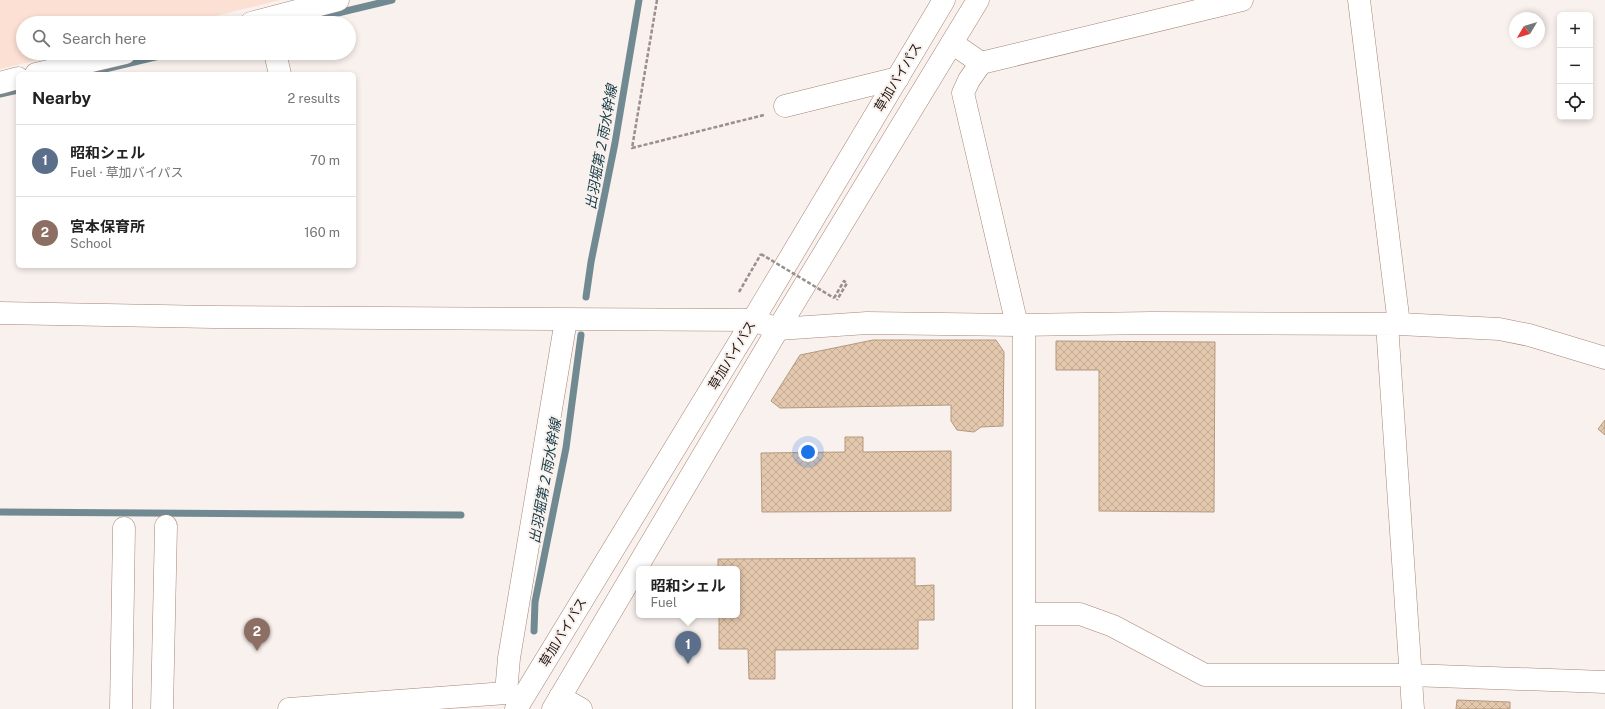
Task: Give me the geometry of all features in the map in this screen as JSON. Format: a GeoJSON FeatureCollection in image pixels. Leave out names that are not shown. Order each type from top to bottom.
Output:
{"type":"FeatureCollection","features":[{"type":"Feature","properties":{"kind":"main road"},"geometry":{"type":"LineString","coordinates":[[283,16],[338,0]]}},
{"type":"Feature","properties":{"kind":"main road","name":"草加バイパス"},"geometry":{"type":"LineString","coordinates":[[514,702],[753,320],[944,0]]}},
{"type":"Feature","properties":{"kind":"main road","name":"草加バイパス"},"geometry":{"type":"LineString","coordinates":[[638,566],[778,329],[978,0]]}},
{"type":"Feature","properties":{"kind":"main road"},"geometry":{"type":"LineString","coordinates":[[1024,709],[1020,325],[963,93],[969,80],[982,63],[1242,0]]}},
{"type":"Feature","properties":{"kind":"main road"},"geometry":{"type":"LineString","coordinates":[[1359,0],[1393,324],[1410,675],[1413,709]]}},
{"type":"Feature","properties":{"kind":"main road"},"geometry":{"type":"LineString","coordinates":[[952,43],[982,63]]}},
{"type":"Feature","properties":{"kind":"main road"},"geometry":{"type":"LineString","coordinates":[[44,72],[95,60]]}},
{"type":"Feature","properties":{"kind":"main road"},"geometry":{"type":"LineString","coordinates":[[277,60],[280,72]]}},
{"type":"Feature","properties":{"kind":"main road"},"geometry":{"type":"LineString","coordinates":[[0,82],[16,78]]}},
{"type":"Feature","properties":{"kind":"main road"},"geometry":{"type":"LineString","coordinates":[[785,106],[898,78]]}},
{"type":"Feature","properties":{"kind":"main road"},"geometry":{"type":"LineString","coordinates":[[0,313],[566,320],[753,320],[778,329],[867,324],[1393,324],[1499,329],[1529,335],[1605,358]]}},
{"type":"Feature","properties":{"kind":"main road"},"geometry":{"type":"LineString","coordinates":[[289,709],[514,702],[509,658],[566,320]]}},
{"type":"Feature","properties":{"kind":"main road"},"geometry":{"type":"LineString","coordinates":[[162,709],[166,526]]}},
{"type":"Feature","properties":{"kind":"main road"},"geometry":{"type":"LineString","coordinates":[[121,709],[124,528]]}},
{"type":"Feature","properties":{"kind":"main road","name":"草加バイパス"},"geometry":{"type":"LineString","coordinates":[[557,703],[636,569]]}},
{"type":"Feature","properties":{"kind":"main road"},"geometry":{"type":"LineString","coordinates":[[1024,614],[1080,614],[1106,623],[1205,675],[1410,675],[1605,682]]}},
{"type":"Feature","properties":{"kind":"main road"},"geometry":{"type":"LineString","coordinates":[[557,703],[581,709]]}},
{"type":"Feature","properties":{"kind":"path"},"geometry":{"type":"LineString","coordinates":[[657,0],[632,148],[778,111],[785,106]]}},
{"type":"Feature","properties":{"kind":"path"},"geometry":{"type":"LineString","coordinates":[[739,292],[761,254],[834,298],[844,281],[847,283],[837,300]]}},
{"type":"Feature","properties":{"kind":"shaded area"},"geometry":{"type":"Polygon","coordinates":[[[0,0],[280,0],[215,16],[16,16],[16,60],[37,60],[0,69],[0,0]]]}},
{"type":"Feature","properties":{"kind":"building"},"geometry":{"type":"Polygon","coordinates":[[[873,340],[996,340],[1004,352],[1003,426],[981,427],[974,432],[957,430],[951,421],[951,405],[780,408],[771,401],[800,355],[873,340]]]}},
{"type":"Feature","properties":{"kind":"building"},"geometry":{"type":"Polygon","coordinates":[[[1056,341],[1215,342],[1214,512],[1099,511],[1099,370],[1056,370],[1056,341]]]}},
{"type":"Feature","properties":{"kind":"building"},"geometry":{"type":"Polygon","coordinates":[[[1605,420],[1605,435],[1598,429],[1605,420]]]}},
{"type":"Feature","properties":{"kind":"building"},"geometry":{"type":"Polygon","coordinates":[[[845,437],[863,437],[863,452],[951,451],[951,511],[762,512],[761,453],[845,452],[845,437]]]}},
{"type":"Feature","properties":{"kind":"building"},"geometry":{"type":"Polygon","coordinates":[[[915,558],[915,586],[934,585],[934,620],[918,620],[918,649],[775,650],[775,679],[749,679],[748,649],[719,649],[719,618],[740,618],[740,566],[718,566],[718,559],[915,558]]]}},
{"type":"Feature","properties":{"kind":"building"},"geometry":{"type":"Polygon","coordinates":[[[1457,700],[1510,702],[1510,709],[1456,709],[1457,700]]]}},
{"type":"Feature","properties":{"kind":"waterway"},"geometry":{"type":"LineString","coordinates":[[325,16],[392,0]]}},
{"type":"Feature","properties":{"kind":"waterway","name":"出羽堀第２雨水幹線"},"geometry":{"type":"LineString","coordinates":[[586,297],[591,262],[615,143],[639,0]]}},
{"type":"Feature","properties":{"kind":"waterway"},"geometry":{"type":"LineString","coordinates":[[92,72],[143,60]]}},
{"type":"Feature","properties":{"kind":"waterway"},"geometry":{"type":"LineString","coordinates":[[0,94],[16,90]]}},
{"type":"Feature","properties":{"kind":"waterway","name":"出羽堀第２雨水幹線"},"geometry":{"type":"LineString","coordinates":[[534,631],[535,602],[566,448],[581,335]]}},
{"type":"Feature","properties":{"kind":"waterway"},"geometry":{"type":"LineString","coordinates":[[0,512],[461,515]]}},
{"type":"Feature","properties":{"kind":"place","name":"宮本保育所"},"geometry":{"type":"Point","coordinates":[257,651]}},
{"type":"Feature","properties":{"kind":"place","name":"昭和シェル"},"geometry":{"type":"Point","coordinates":[688,664]}}]}
